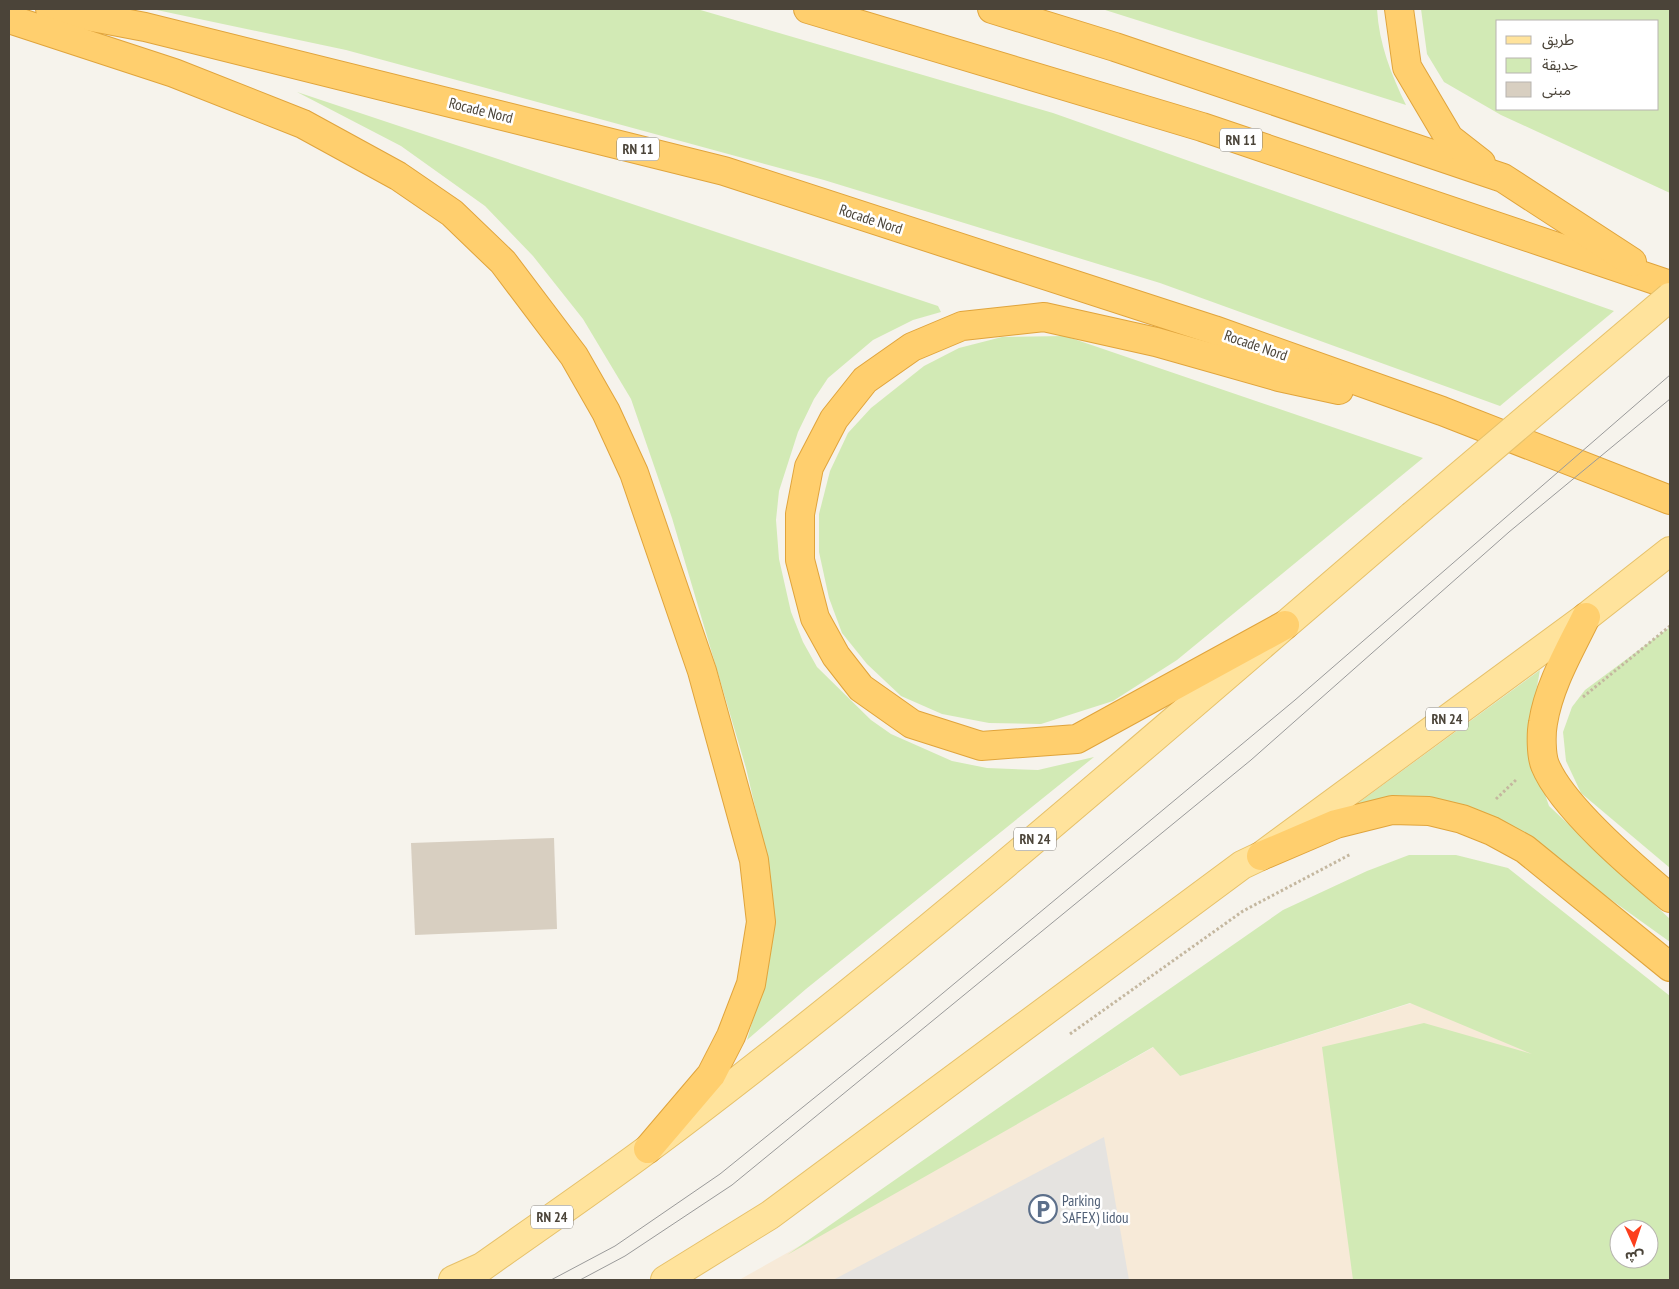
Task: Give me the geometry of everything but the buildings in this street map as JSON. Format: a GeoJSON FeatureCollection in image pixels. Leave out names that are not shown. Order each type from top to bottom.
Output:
{"type":"FeatureCollection","features":[{"type":"Feature","properties":{"kind":"highway","name":"Rocade Nord"},"geometry":{"type":"LineString","coordinates":[[50,9],[145,27],[724,171],[1214,330],[1442,411],[1670,500]]}},
{"type":"Feature","properties":{"kind":"highway","name":"RN 11"},"geometry":{"type":"LineString","coordinates":[[808,9],[1202,127],[1668,288]]}},
{"type":"Feature","properties":{"kind":"highway"},"geometry":{"type":"LineString","coordinates":[[992,9],[1115,47],[1503,178]]}},
{"type":"Feature","properties":{"kind":"highway"},"geometry":{"type":"LineString","coordinates":[[1399,9],[1407,68],[1449,138],[1503,178],[1668,288]]}},
{"type":"Feature","properties":{"kind":"highway"},"geometry":{"type":"LineString","coordinates":[[9,18],[174,73],[304,124],[398,176],[452,213],[503,262],[574,356],[606,412],[634,474],[702,671],[754,860],[761,922],[751,984],[731,1036],[711,1075],[648,1149]]}},
{"type":"Feature","properties":{"kind":"highway"},"geometry":{"type":"LineString","coordinates":[[1285,625],[1076,739],[980,746],[921,727],[912,724],[862,688],[836,656],[815,618],[800,560],[800,514],[809,467],[834,419],[866,380],[912,347],[962,326],[1044,316],[1156,342],[1279,377],[1442,411]]}},
{"type":"Feature","properties":{"kind":"highway"},"geometry":{"type":"LineString","coordinates":[[1586,617],[1555,682],[1542,723],[1544,764],[1566,799],[1635,868],[1670,898]]}},
{"type":"Feature","properties":{"kind":"highway"},"geometry":{"type":"LineString","coordinates":[[1261,856],[1336,824],[1392,810],[1429,812],[1472,823],[1525,849],[1670,968]]}},
{"type":"Feature","properties":{"kind":"main road","name":"RN 24"},"geometry":{"type":"LineString","coordinates":[[453,1280],[482,1267],[648,1149],[854,988],[1018,854],[1412,516],[1668,288]]}},
{"type":"Feature","properties":{"kind":"main road","name":"RN 24"},"geometry":{"type":"LineString","coordinates":[[665,1280],[770,1215],[1242,865],[1261,856],[1586,617],[1670,551]]}},
{"type":"Feature","properties":{"kind":"path"},"geometry":{"type":"LineString","coordinates":[[1579,700],[1670,626]]}},
{"type":"Feature","properties":{"kind":"path"},"geometry":{"type":"LineString","coordinates":[[1472,823],[1544,752]]}},
{"type":"Feature","properties":{"kind":"path"},"geometry":{"type":"LineString","coordinates":[[1065,1038],[1243,912],[1354,852]]}},
{"type":"Feature","properties":{"kind":"shaded area"},"geometry":{"type":"Polygon","coordinates":[[[1415,1002],[1538,1056],[1670,1182],[1670,1280],[739,1280],[1154,1047],[1180,1076],[1415,1002]]]}},
{"type":"Feature","properties":{"kind":"shaded area","name":"Parking SAFEX) lidou"},"geometry":{"type":"Polygon","coordinates":[[[1104,1137],[1129,1280],[833,1280],[1104,1137]]]}},
{"type":"Feature","properties":{"kind":"green space"},"geometry":{"type":"Polygon","coordinates":[[[152,9],[697,9],[1053,113],[1614,311],[1500,406],[1160,283],[824,180],[346,50],[152,9]]]}},
{"type":"Feature","properties":{"kind":"green space"},"geometry":{"type":"Polygon","coordinates":[[[1102,9],[1377,9],[1380,34],[1387,59],[1406,105],[1102,9]]]}},
{"type":"Feature","properties":{"kind":"green space"},"geometry":{"type":"Polygon","coordinates":[[[1421,9],[1670,9],[1670,193],[1501,115],[1444,82],[1427,54],[1421,9]]]}},
{"type":"Feature","properties":{"kind":"green space"},"geometry":{"type":"Polygon","coordinates":[[[297,92],[938,306],[941,312],[913,320],[873,340],[828,378],[814,399],[798,432],[779,491],[776,520],[779,559],[791,612],[803,642],[817,667],[871,720],[891,734],[952,761],[987,768],[1038,770],[1094,757],[806,989],[747,1040],[767,970],[771,894],[763,841],[746,768],[672,518],[631,399],[583,319],[533,256],[485,206],[401,146],[297,92]]]}},
{"type":"Feature","properties":{"kind":"green space"},"geometry":{"type":"Polygon","coordinates":[[[1065,336],[1423,458],[1177,660],[1113,701],[1041,724],[989,723],[942,714],[901,696],[867,664],[842,633],[829,598],[819,552],[819,514],[830,471],[848,433],[871,408],[924,366],[959,348],[1002,337],[1065,336]]]}},
{"type":"Feature","properties":{"kind":"green space"},"geometry":{"type":"Polygon","coordinates":[[[1670,627],[1670,868],[1581,793],[1566,761],[1563,732],[1572,707],[1585,690],[1670,627]]]}},
{"type":"Feature","properties":{"kind":"green space"},"geometry":{"type":"Polygon","coordinates":[[[1540,670],[1533,709],[1538,774],[1549,806],[1670,919],[1670,942],[1553,858],[1462,805],[1426,797],[1387,801],[1346,812],[1540,670]]]}},
{"type":"Feature","properties":{"kind":"green space"},"geometry":{"type":"Polygon","coordinates":[[[1409,855],[1456,855],[1508,868],[1670,996],[1670,1280],[1353,1280],[1322,1047],[1424,1023],[1532,1054],[1410,1003],[1180,1076],[1153,1047],[787,1255],[1283,910],[1367,871],[1409,855]]]}},
{"type":"Feature","properties":{"kind":"tram line"},"geometry":{"type":"LineString","coordinates":[[551,1280],[615,1246],[720,1174],[907,1023],[1295,700],[1670,375]]}},
{"type":"Feature","properties":{"kind":"tram line"},"geometry":{"type":"LineString","coordinates":[[580,1280],[625,1256],[732,1185],[1251,760],[1509,532],[1670,399]]}},
{"type":"Feature","properties":{"kind":"place","name":"Parking SAFEX) lidou"},"geometry":{"type":"Point","coordinates":[1043,1209]}}]}
